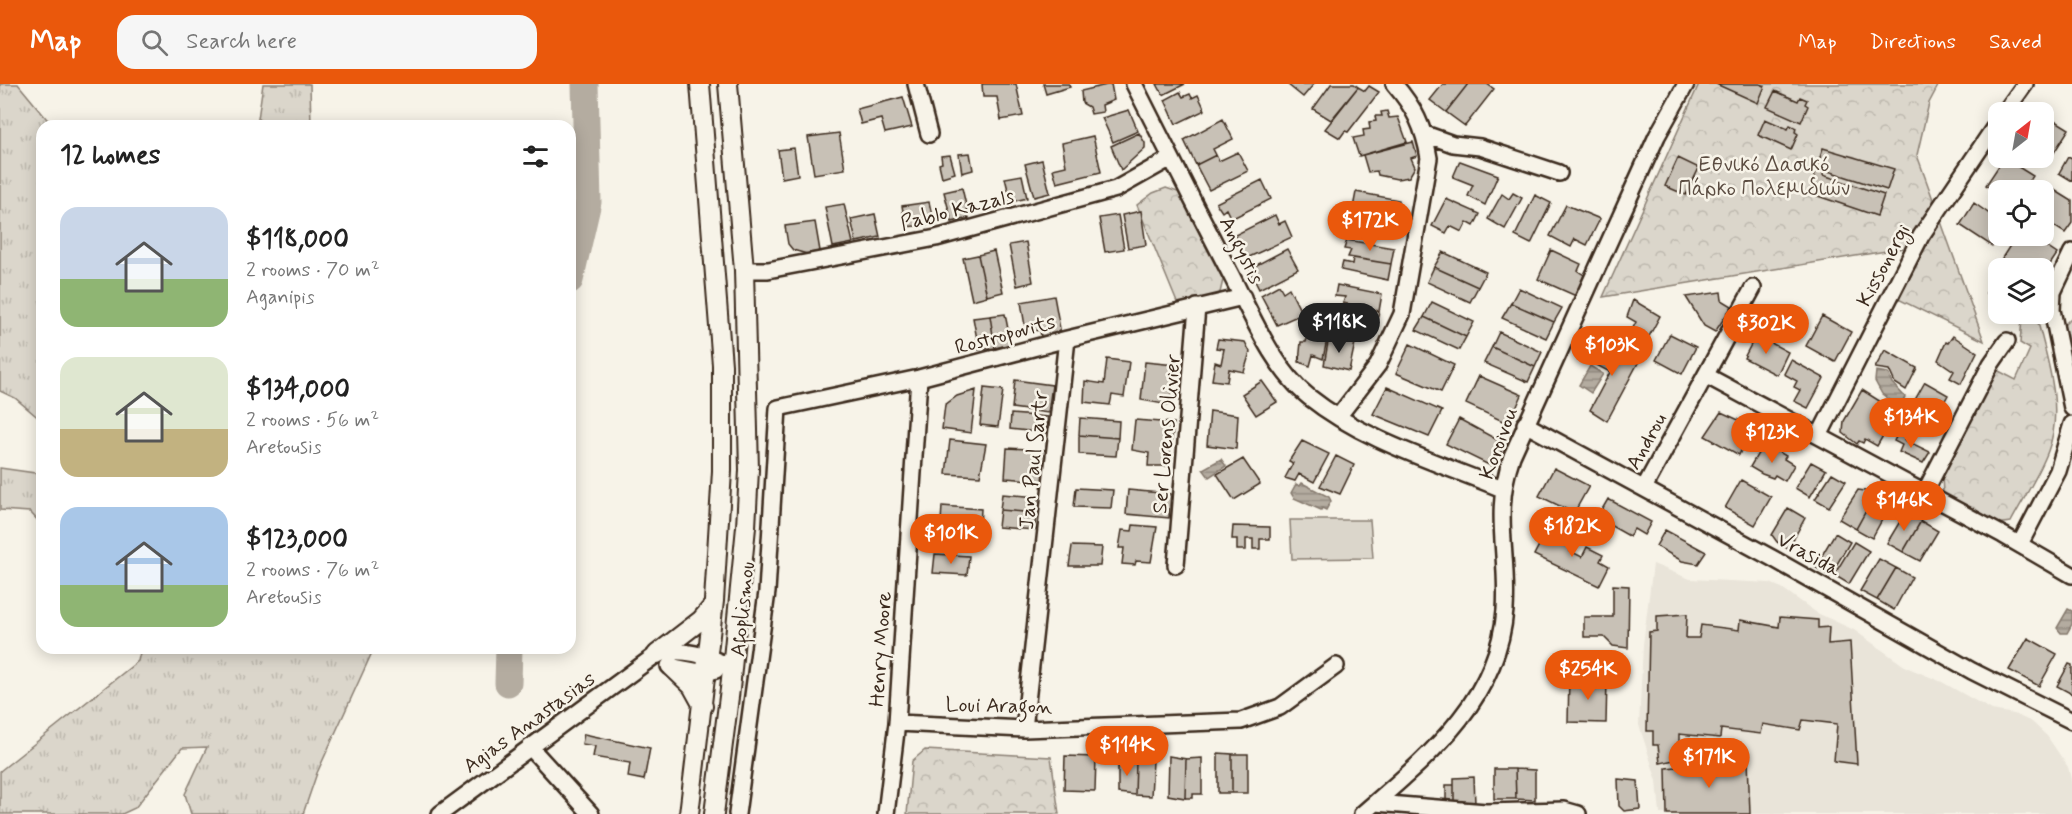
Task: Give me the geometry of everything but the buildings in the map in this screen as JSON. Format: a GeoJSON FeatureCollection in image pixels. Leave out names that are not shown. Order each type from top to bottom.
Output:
{"type":"FeatureCollection","features":[{"type":"Feature","properties":{"kind":"main road"},"geometry":{"type":"LineString","coordinates":[[689,814],[713,606],[722,471],[722,365],[700,84]]}},
{"type":"Feature","properties":{"kind":"main road"},"geometry":{"type":"LineString","coordinates":[[714,814],[746,527],[749,470],[744,270],[728,84]]}},
{"type":"Feature","properties":{"kind":"main road"},"geometry":{"type":"LineString","coordinates":[[651,659],[701,620],[713,606]]}},
{"type":"Feature","properties":{"kind":"main road"},"geometry":{"type":"LineString","coordinates":[[672,667],[692,686],[703,706]]}},
{"type":"Feature","properties":{"kind":"street"},"geometry":{"type":"LineString","coordinates":[[916,84],[929,134]]}},
{"type":"Feature","properties":{"kind":"street","name":"Angystis"},"geometry":{"type":"LineString","coordinates":[[1134,84],[1284,372],[1308,396],[1338,417],[1374,437],[1502,489]]}},
{"type":"Feature","properties":{"kind":"street"},"geometry":{"type":"LineString","coordinates":[[1338,417],[1378,365],[1402,314],[1429,158],[1425,134],[1414,109],[1394,84]]}},
{"type":"Feature","properties":{"kind":"street","name":"Koroivou"},"geometry":{"type":"LineString","coordinates":[[1362,814],[1414,771],[1445,740],[1464,716],[1492,661],[1501,636],[1505,610],[1500,520],[1502,489],[1525,424],[1657,136],[1686,84]]}},
{"type":"Feature","properties":{"kind":"street"},"geometry":{"type":"LineString","coordinates":[[2012,102],[2025,84]]}},
{"type":"Feature","properties":{"kind":"street"},"geometry":{"type":"LineString","coordinates":[[1425,134],[1454,144],[1480,147],[1559,173]]}},
{"type":"Feature","properties":{"kind":"street","name":"Kissonergi"},"geometry":{"type":"LineString","coordinates":[[1819,436],[1921,236],[1988,137]]}},
{"type":"Feature","properties":{"kind":"street","name":"Pablo Kazals"},"geometry":{"type":"LineString","coordinates":[[744,270],[768,270],[936,238],[1116,189],[1171,158]]}},
{"type":"Feature","properties":{"kind":"street"},"geometry":{"type":"LineString","coordinates":[[2072,252],[2053,292],[2052,310],[2072,408]]}},
{"type":"Feature","properties":{"kind":"street","name":"Androu"},"geometry":{"type":"LineString","coordinates":[[1644,488],[1753,288]]}},
{"type":"Feature","properties":{"kind":"street","name":"Rostropovits"},"geometry":{"type":"LineString","coordinates":[[778,408],[919,378],[1067,339],[1243,297]]}},
{"type":"Feature","properties":{"kind":"street","name":"Ser Lorens Olivier"},"geometry":{"type":"LineString","coordinates":[[1176,565],[1197,307]]}},
{"type":"Feature","properties":{"kind":"street","name":"Jan Paul Sartr"},"geometry":{"type":"LineString","coordinates":[[1024,729],[1067,339]]}},
{"type":"Feature","properties":{"kind":"street"},"geometry":{"type":"LineString","coordinates":[[1924,492],[1991,364],[2007,340]]}},
{"type":"Feature","properties":{"kind":"street"},"geometry":{"type":"LineString","coordinates":[[1707,376],[2020,544],[2072,575]]}},
{"type":"Feature","properties":{"kind":"street","name":"Henry Moore"},"geometry":{"type":"LineString","coordinates":[[886,814],[897,723],[919,378]]}},
{"type":"Feature","properties":{"kind":"street","name":"Afoplismou"},"geometry":{"type":"LineString","coordinates":[[737,814],[767,592],[778,408]]}},
{"type":"Feature","properties":{"kind":"street","name":"Vrasida"},"geometry":{"type":"LineString","coordinates":[[1525,424],[1972,671],[2072,721]]}},
{"type":"Feature","properties":{"kind":"street"},"geometry":{"type":"LineString","coordinates":[[2020,544],[2058,471],[2072,424]]}},
{"type":"Feature","properties":{"kind":"street"},"geometry":{"type":"LineString","coordinates":[[651,659],[668,652],[707,664],[731,667]]}},
{"type":"Feature","properties":{"kind":"street"},"geometry":{"type":"LineString","coordinates":[[651,659],[672,667],[707,664]]}},
{"type":"Feature","properties":{"kind":"street","name":"Agias Anastasias"},"geometry":{"type":"LineString","coordinates":[[440,814],[651,659]]}},
{"type":"Feature","properties":{"kind":"street","name":"Loui Aragon"},"geometry":{"type":"LineString","coordinates":[[897,723],[1024,729],[1240,721],[1280,707],[1336,666]]}},
{"type":"Feature","properties":{"kind":"street"},"geometry":{"type":"LineString","coordinates":[[530,747],[591,814]]}},
{"type":"Feature","properties":{"kind":"street"},"geometry":{"type":"LineString","coordinates":[[1375,803],[1486,813],[1564,810],[1578,814]]}},
{"type":"Feature","properties":{"kind":"shaded area"},"geometry":{"type":"Polygon","coordinates":[[[1590,366],[1603,374],[1591,393],[1579,385],[1590,366]]]}},
{"type":"Feature","properties":{"kind":"shaded area"},"geometry":{"type":"Polygon","coordinates":[[[1876,371],[1888,373],[1892,383],[1905,397],[1903,401],[1893,402],[1882,394],[1875,381],[1876,371]]]}},
{"type":"Feature","properties":{"kind":"shaded area"},"geometry":{"type":"Polygon","coordinates":[[[1221,459],[1226,466],[1209,477],[1203,469],[1221,459]]]}},
{"type":"Feature","properties":{"kind":"shaded area"},"geometry":{"type":"Polygon","coordinates":[[[1302,483],[1329,497],[1331,501],[1326,510],[1294,498],[1291,493],[1296,484],[1300,486],[1302,483]]]}},
{"type":"Feature","properties":{"kind":"shaded area"},"geometry":{"type":"Polygon","coordinates":[[[1653,564],[1690,579],[1770,583],[1782,588],[1817,613],[1854,630],[1906,667],[1942,682],[1992,710],[2014,714],[2032,722],[2047,736],[2068,767],[2072,783],[2072,814],[1660,814],[1657,781],[1639,725],[1643,645],[1653,564]]]}},
{"type":"Feature","properties":{"kind":"shaded area"},"geometry":{"type":"Polygon","coordinates":[[[2068,609],[2072,611],[2072,624],[2067,633],[2061,633],[2057,628],[2068,609]]]}},
{"type":"Feature","properties":{"kind":"green space"},"geometry":{"type":"Polygon","coordinates":[[[0,84],[18,84],[48,120],[36,120],[36,416],[15,398],[0,391],[0,84]]]}},
{"type":"Feature","properties":{"kind":"green space"},"geometry":{"type":"Polygon","coordinates":[[[263,84],[310,84],[311,120],[258,120],[263,84]]]}},
{"type":"Feature","properties":{"kind":"green space","name":"Εθνικό Δασικό Πάρκο Πολεμιδιών"},"geometry":{"type":"Polygon","coordinates":[[[1699,84],[1939,84],[1929,103],[1917,155],[1984,341],[1892,296],[1917,246],[1603,297],[1699,84]]]}},
{"type":"Feature","properties":{"kind":"green space"},"geometry":{"type":"Polygon","coordinates":[[[1166,188],[1178,192],[1223,280],[1219,297],[1178,305],[1137,205],[1153,193],[1166,188]]]}},
{"type":"Feature","properties":{"kind":"green space"},"geometry":{"type":"Polygon","coordinates":[[[2072,317],[2072,350],[2060,329],[2072,317]]]}},
{"type":"Feature","properties":{"kind":"green space"},"geometry":{"type":"Polygon","coordinates":[[[2022,324],[2039,324],[2052,382],[2055,417],[2053,434],[2040,469],[2011,522],[1995,524],[1943,493],[1942,476],[1997,370],[2016,380],[2030,349],[2020,343],[2022,324]]]}},
{"type":"Feature","properties":{"kind":"green space"},"geometry":{"type":"Polygon","coordinates":[[[0,468],[36,473],[36,518],[30,512],[0,510],[0,468]]]}},
{"type":"Feature","properties":{"kind":"green space"},"geometry":{"type":"Polygon","coordinates":[[[1290,520],[1370,520],[1373,558],[1292,559],[1290,520]]]}},
{"type":"Feature","properties":{"kind":"green space"},"geometry":{"type":"Polygon","coordinates":[[[140,654],[371,654],[317,773],[303,814],[191,814],[185,794],[207,747],[182,748],[135,808],[122,814],[0,814],[0,771],[138,661],[140,654]]]}},
{"type":"Feature","properties":{"kind":"green space"},"geometry":{"type":"Polygon","coordinates":[[[925,750],[1051,757],[1059,814],[907,814],[912,761],[925,750]]]}},
{"type":"Feature","properties":{"kind":"waterway"},"geometry":{"type":"LineString","coordinates":[[576,254],[588,202],[585,84]]}},
{"type":"Feature","properties":{"kind":"waterway"},"geometry":{"type":"LineString","coordinates":[[508,683],[509,654]]}}]}
